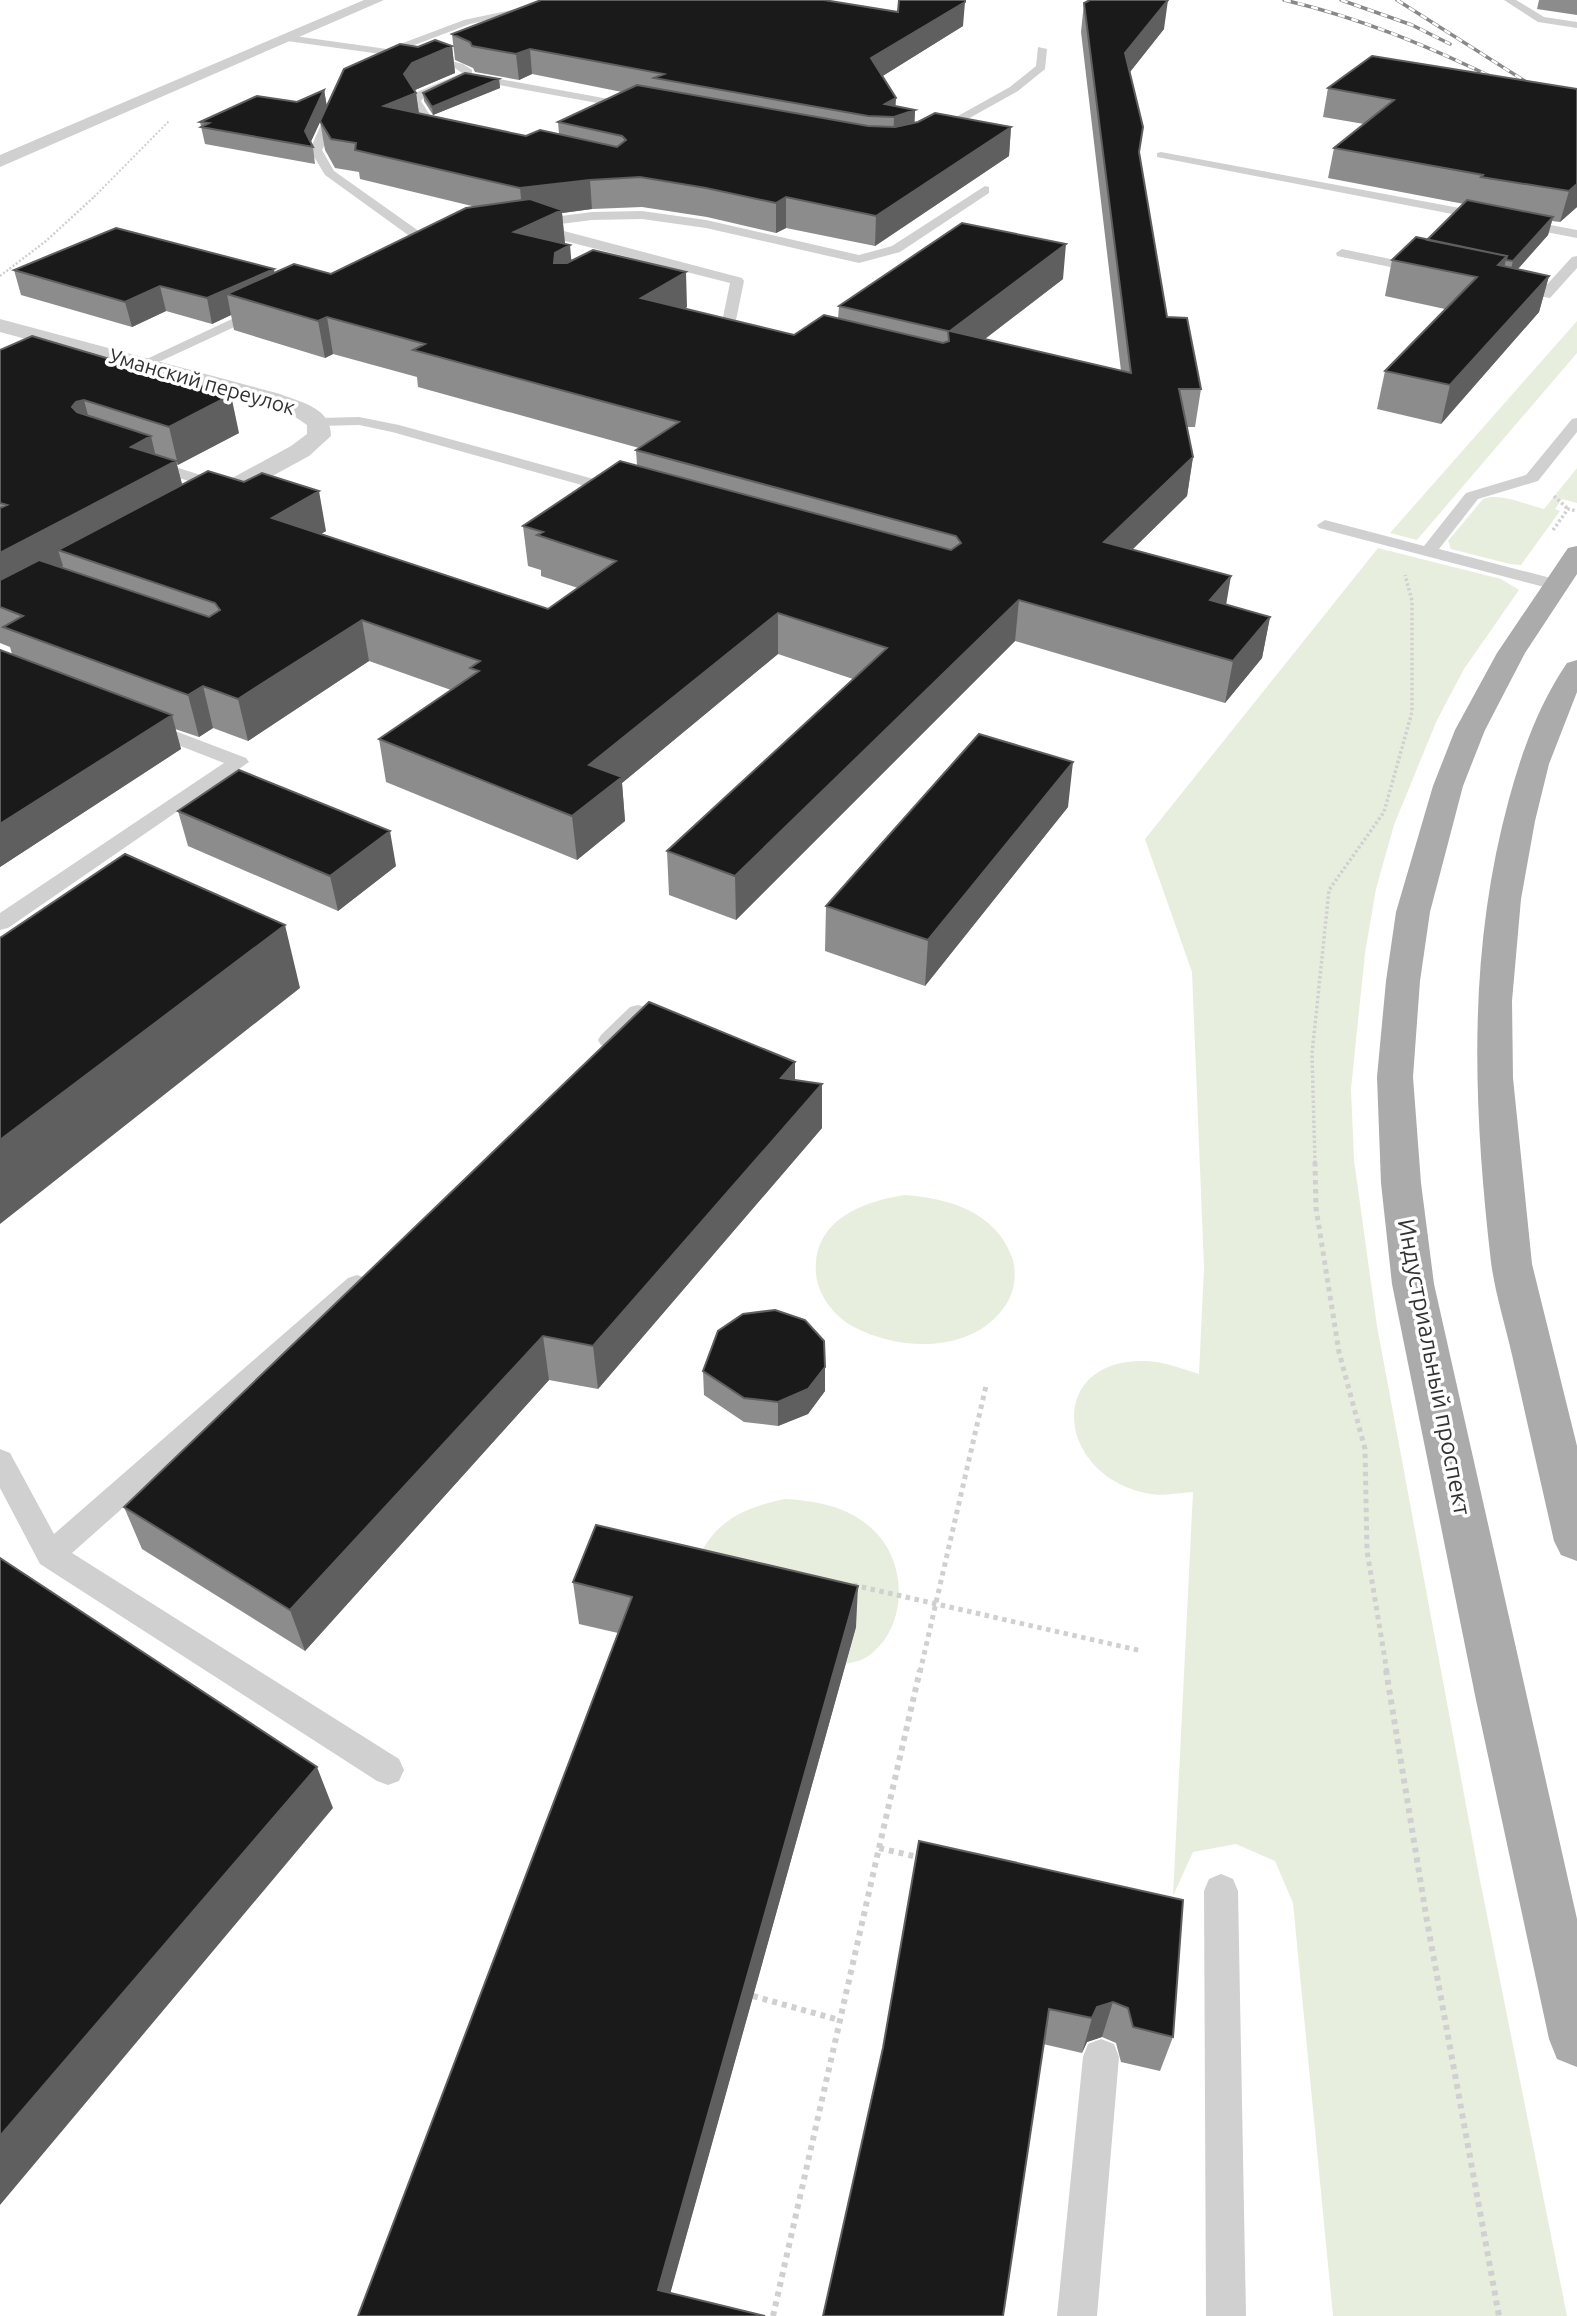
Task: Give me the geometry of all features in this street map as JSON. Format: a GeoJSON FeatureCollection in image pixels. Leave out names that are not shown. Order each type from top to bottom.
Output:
{"type":"FeatureCollection","features":[{"type":"Feature","properties":{"kind":"main road","name":"Индустриальный проспект"},"geometry":{"type":"LineString","coordinates":[[1566,570],[1511,653],[1471,730],[1448,786],[1413,912],[1403,981],[1395,1077],[1401,1183],[1413,1284],[1498,1686],[1577,2039]]}},
{"type":"Feature","properties":{"kind":"main road"},"geometry":{"type":"LineString","coordinates":[[1577,669],[1559,698],[1534,764],[1519,821],[1504,900],[1494,1001],[1495,1078],[1512,1264],[1577,1541]]}},
{"type":"Feature","properties":{"kind":"street"},"geometry":{"type":"LineString","coordinates":[[0,162],[377,0]]}},
{"type":"Feature","properties":{"kind":"street","name":"Уманский переулок"},"geometry":{"type":"LineString","coordinates":[[0,325],[272,399],[299,409],[319,422],[319,436],[300,451],[180,516]]}},
{"type":"Feature","properties":{"kind":"lane"},"geometry":{"type":"LineString","coordinates":[[369,63],[388,52],[467,22],[572,0]]}},
{"type":"Feature","properties":{"kind":"lane"},"geometry":{"type":"LineString","coordinates":[[1509,0],[1541,20],[1577,25]]}},
{"type":"Feature","properties":{"kind":"lane"},"geometry":{"type":"LineString","coordinates":[[287,37],[459,66],[468,72],[465,76]]}},
{"type":"Feature","properties":{"kind":"lane"},"geometry":{"type":"LineString","coordinates":[[923,140],[1014,89],[1041,67],[1042,50]]}},
{"type":"Feature","properties":{"kind":"lane"},"geometry":{"type":"LineString","coordinates":[[465,135],[431,125],[415,101],[421,94],[465,76],[655,110]]}},
{"type":"Feature","properties":{"kind":"lane"},"geometry":{"type":"LineString","coordinates":[[340,93],[316,150],[329,173],[426,242]]}},
{"type":"Feature","properties":{"kind":"lane"},"geometry":{"type":"LineString","coordinates":[[1161,155],[1577,234]]}},
{"type":"Feature","properties":{"kind":"lane"},"geometry":{"type":"LineString","coordinates":[[769,332],[729,322],[737,281],[523,225],[592,216],[642,215],[706,224],[859,259],[897,249],[985,190]]}},
{"type":"Feature","properties":{"kind":"lane"},"geometry":{"type":"LineString","coordinates":[[1342,253],[1437,273]]}},
{"type":"Feature","properties":{"kind":"lane"},"geometry":{"type":"LineString","coordinates":[[611,268],[635,255]]}},
{"type":"Feature","properties":{"kind":"lane"},"geometry":{"type":"LineString","coordinates":[[1491,284],[1545,296],[1577,260]]}},
{"type":"Feature","properties":{"kind":"lane"},"geometry":{"type":"LineString","coordinates":[[143,364],[276,302]]}},
{"type":"Feature","properties":{"kind":"lane"},"geometry":{"type":"LineString","coordinates":[[319,422],[359,421],[394,428],[631,495]]}},
{"type":"Feature","properties":{"kind":"lane"},"geometry":{"type":"LineString","coordinates":[[1420,550],[1472,496],[1532,478],[1577,422]]}},
{"type":"Feature","properties":{"kind":"lane"},"geometry":{"type":"LineString","coordinates":[[131,458],[229,489]]}},
{"type":"Feature","properties":{"kind":"lane"},"geometry":{"type":"LineString","coordinates":[[1325,525],[1420,550],[1566,570]]}},
{"type":"Feature","properties":{"kind":"lane"},"geometry":{"type":"LineString","coordinates":[[0,923],[239,762],[125,719]]}},
{"type":"Feature","properties":{"kind":"lane"},"geometry":{"type":"LineString","coordinates":[[590,1058],[638,1012]]}},
{"type":"Feature","properties":{"kind":"lane"},"geometry":{"type":"LineString","coordinates":[[50,1555],[373,1271]]}},
{"type":"Feature","properties":{"kind":"lane"},"geometry":{"type":"LineString","coordinates":[[0,1461],[50,1555],[388,1770]]}},
{"type":"Feature","properties":{"kind":"lane"},"geometry":{"type":"LineString","coordinates":[[1221,1891],[1226,2316]]}},
{"type":"Feature","properties":{"kind":"lane"},"geometry":{"type":"LineString","coordinates":[[1077,2316],[1101,2057]]}},
{"type":"Feature","properties":{"kind":"path"},"geometry":{"type":"LineString","coordinates":[[0,275],[23,260],[94,197],[173,117]]}},
{"type":"Feature","properties":{"kind":"path"},"geometry":{"type":"LineString","coordinates":[[1420,550],[1405,555],[1403,566],[1412,601],[1412,712],[1384,812],[1329,890],[1312,1054],[1316,1208],[1339,1352],[1365,1449],[1367,1551],[1427,1921],[1499,2316]]}},
{"type":"Feature","properties":{"kind":"path"},"geometry":{"type":"LineString","coordinates":[[773,2316],[986,1386]]}},
{"type":"Feature","properties":{"kind":"path"},"geometry":{"type":"LineString","coordinates":[[846,1583],[1142,1651]]}},
{"type":"Feature","properties":{"kind":"path"},"geometry":{"type":"LineString","coordinates":[[879,1848],[932,1861]]}},
{"type":"Feature","properties":{"kind":"path"},"geometry":{"type":"LineString","coordinates":[[753,1996],[839,2020]]}},
{"type":"Feature","properties":{"kind":"green space"},"geometry":{"type":"Polygon","coordinates":[[[1577,321],[1577,353],[1417,540],[1390,533],[1577,321]]]}},
{"type":"Feature","properties":{"kind":"green space"},"geometry":{"type":"Polygon","coordinates":[[[1577,468],[1577,503],[1562,499],[1555,509],[1560,511],[1521,565],[1451,549],[1448,541],[1483,499],[1505,498],[1544,509],[1577,468]]]}},
{"type":"Feature","properties":{"kind":"green space"},"geometry":{"type":"Polygon","coordinates":[[[1378,548],[1501,579],[1519,590],[1464,669],[1437,720],[1394,825],[1376,889],[1365,953],[1351,1089],[1354,1160],[1377,1326],[1479,1875],[1567,2316],[1333,2316],[1293,1903],[1275,1861],[1236,1844],[1193,1852],[1173,1896],[1193,1492],[1151,1494],[1115,1481],[1092,1463],[1079,1441],[1074,1418],[1078,1395],[1092,1377],[1114,1365],[1147,1361],[1199,1374],[1204,1267],[1192,972],[1145,839],[1378,548]]]}},
{"type":"Feature","properties":{"kind":"green space"},"geometry":{"type":"Polygon","coordinates":[[[905,1195],[938,1200],[969,1210],[994,1229],[1012,1257],[1014,1281],[1007,1303],[993,1320],[976,1332],[957,1340],[936,1344],[893,1341],[854,1327],[838,1316],[825,1300],[817,1282],[816,1262],[819,1246],[826,1233],[847,1214],[861,1207],[905,1195]]]}},
{"type":"Feature","properties":{"kind":"green space"},"geometry":{"type":"Polygon","coordinates":[[[785,1499],[824,1504],[848,1513],[870,1526],[888,1550],[895,1565],[898,1582],[896,1616],[880,1646],[865,1658],[846,1664],[856,1627],[692,1571],[708,1541],[728,1521],[753,1508],[785,1499]]]}},
{"type":"Feature","properties":{"kind":"building"},"geometry":{"type":"Polygon","coordinates":[[[541,0],[824,0],[898,12],[899,0],[965,2],[871,58],[896,98],[885,104],[915,110],[894,117],[868,116],[654,78],[664,74],[530,49],[516,54],[472,46],[470,42],[452,34],[541,0]]]}},
{"type":"Feature","properties":{"kind":"building"},"geometry":{"type":"Polygon","coordinates":[[[1090,0],[1168,0],[1125,53],[1143,127],[1139,152],[1167,317],[1187,318],[1201,389],[1179,389],[1193,457],[1104,542],[1231,576],[1210,600],[1270,617],[1233,661],[1019,600],[735,876],[667,851],[887,648],[778,613],[589,765],[622,777],[572,816],[379,739],[479,671],[470,668],[480,661],[362,620],[238,699],[203,686],[188,695],[3,627],[23,616],[0,607],[0,580],[39,560],[209,617],[220,610],[215,603],[58,550],[208,471],[244,482],[262,473],[319,491],[272,518],[548,609],[616,561],[537,535],[543,532],[523,526],[620,461],[951,550],[961,543],[956,536],[636,450],[679,422],[413,350],[425,344],[327,317],[318,321],[227,294],[294,264],[331,274],[466,208],[530,199],[562,210],[514,232],[570,245],[555,253],[554,263],[567,263],[593,250],[686,272],[641,298],[794,335],[824,315],[943,343],[949,341],[948,331],[839,306],[962,223],[1066,244],[950,331],[1131,373],[1084,3],[1090,0]]]}},
{"type":"Feature","properties":{"kind":"building"},"geometry":{"type":"Polygon","coordinates":[[[435,40],[452,46],[412,63],[404,74],[416,93],[384,106],[526,136],[540,130],[617,147],[626,140],[622,136],[558,122],[637,85],[868,126],[895,127],[918,122],[935,113],[1011,127],[876,216],[786,197],[776,203],[640,177],[520,188],[355,150],[356,143],[331,139],[320,121],[344,69],[400,44],[418,47],[435,40]]]}},
{"type":"Feature","properties":{"kind":"building"},"geometry":{"type":"Polygon","coordinates":[[[1372,56],[1577,89],[1577,184],[1569,191],[1334,148],[1394,100],[1328,88],[1372,56]]]}},
{"type":"Feature","properties":{"kind":"building"},"geometry":{"type":"Polygon","coordinates":[[[465,73],[499,79],[432,107],[423,93],[465,73]]]}},
{"type":"Feature","properties":{"kind":"building"},"geometry":{"type":"Polygon","coordinates":[[[324,90],[305,131],[313,147],[201,127],[209,123],[200,122],[257,96],[297,102],[324,90]]]}},
{"type":"Feature","properties":{"kind":"building"},"geometry":{"type":"Polygon","coordinates":[[[1467,200],[1553,217],[1513,261],[1506,260],[1507,256],[1427,240],[1467,200]]]}},
{"type":"Feature","properties":{"kind":"building"},"geometry":{"type":"Polygon","coordinates":[[[116,228],[274,269],[207,298],[160,286],[125,302],[14,270],[116,228]]]}},
{"type":"Feature","properties":{"kind":"building"},"geometry":{"type":"Polygon","coordinates":[[[1416,237],[1507,256],[1498,265],[1549,276],[1450,385],[1385,371],[1477,277],[1392,260],[1416,237]]]}},
{"type":"Feature","properties":{"kind":"building"},"geometry":{"type":"Polygon","coordinates":[[[32,336],[231,395],[169,427],[84,400],[76,402],[72,407],[77,412],[151,436],[131,447],[176,461],[0,553],[0,508],[7,505],[0,503],[0,350],[32,336]]]}},
{"type":"Feature","properties":{"kind":"building"},"geometry":{"type":"Polygon","coordinates":[[[0,650],[172,715],[0,824],[0,650]]]}},
{"type":"Feature","properties":{"kind":"building"},"geometry":{"type":"Polygon","coordinates":[[[979,734],[1073,762],[928,940],[826,906],[979,734]]]}},
{"type":"Feature","properties":{"kind":"building"},"geometry":{"type":"Polygon","coordinates":[[[239,770],[390,831],[330,876],[178,811],[239,770]]]}},
{"type":"Feature","properties":{"kind":"building"},"geometry":{"type":"Polygon","coordinates":[[[125,854],[285,925],[0,1140],[0,938],[125,854]]]}},
{"type":"Feature","properties":{"kind":"building"},"geometry":{"type":"Polygon","coordinates":[[[649,1002],[795,1062],[781,1078],[822,1084],[593,1346],[543,1336],[290,1610],[124,1507],[649,1002]]]}},
{"type":"Feature","properties":{"kind":"building"},"geometry":{"type":"Polygon","coordinates":[[[775,1310],[805,1320],[824,1341],[825,1367],[808,1389],[778,1402],[744,1398],[703,1371],[718,1331],[743,1314],[775,1310]]]}},
{"type":"Feature","properties":{"kind":"building"},"geometry":{"type":"Polygon","coordinates":[[[596,1525],[858,1586],[658,2290],[765,2316],[358,2316],[632,1597],[573,1582],[596,1525]]]}},
{"type":"Feature","properties":{"kind":"building"},"geometry":{"type":"Polygon","coordinates":[[[0,1558],[317,1767],[0,2136],[0,1558]]]}},
{"type":"Feature","properties":{"kind":"building"},"geometry":{"type":"Polygon","coordinates":[[[919,1841],[1183,1900],[1173,2037],[1133,2027],[1128,2008],[1113,2002],[1097,2007],[1092,2018],[1049,2009],[1003,2316],[823,2316],[883,2048],[919,1841]]]}},
{"type":"Feature","properties":{"kind":"railway"},"geometry":{"type":"LineString","coordinates":[[1284,0],[1341,15],[1395,35],[1502,82]]}},
{"type":"Feature","properties":{"kind":"railway"},"geometry":{"type":"LineString","coordinates":[[1341,0],[1412,25],[1450,44]]}},
{"type":"Feature","properties":{"kind":"railway"},"geometry":{"type":"LineString","coordinates":[[1397,0],[1539,90]]}}]}
